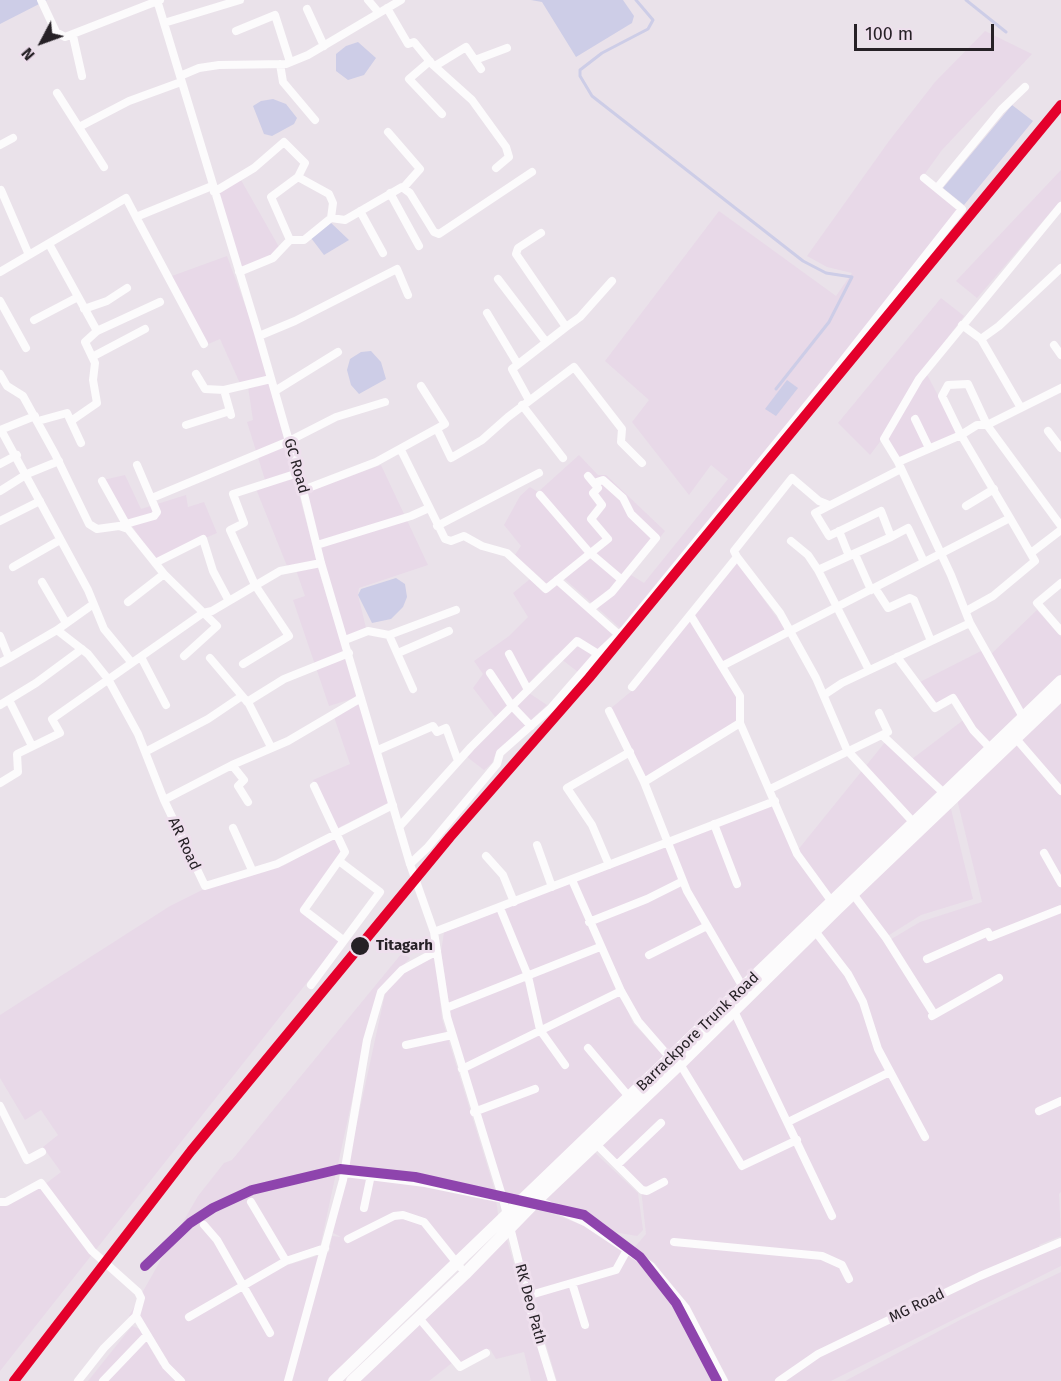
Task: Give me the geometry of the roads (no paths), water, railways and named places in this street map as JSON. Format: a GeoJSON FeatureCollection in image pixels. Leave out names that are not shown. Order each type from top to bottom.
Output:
{"type":"FeatureCollection","features":[{"type":"Feature","properties":{"kind":"main road","name":"Barrackpore Trunk Road"},"geometry":{"type":"LineString","coordinates":[[334,1381],[507,1213],[630,1098],[734,1011],[1012,734],[1023,717],[1061,681]]}},
{"type":"Feature","properties":{"kind":"main road","name":"Barrackpore Trunk Road"},"geometry":{"type":"LineString","coordinates":[[352,1381],[465,1274],[510,1226],[596,1144],[744,989],[832,902],[914,824],[948,797],[991,749],[1061,695]]}},
{"type":"Feature","properties":{"kind":"street"},"geometry":{"type":"LineString","coordinates":[[41,0],[60,36],[73,36],[158,0]]}},
{"type":"Feature","properties":{"kind":"street","name":"GC Road"},"geometry":{"type":"LineString","coordinates":[[158,0],[259,336],[303,490],[321,563],[399,827],[434,932],[446,1008],[462,1069]]}},
{"type":"Feature","properties":{"kind":"street"},"geometry":{"type":"LineString","coordinates":[[164,23],[240,0]]}},
{"type":"Feature","properties":{"kind":"street"},"geometry":{"type":"LineString","coordinates":[[368,0],[383,11],[408,45],[414,42],[432,64],[472,100],[506,147],[509,156],[496,168]]}},
{"type":"Feature","properties":{"kind":"street"},"geometry":{"type":"LineString","coordinates":[[79,127],[199,68],[290,62],[401,0]]}},
{"type":"Feature","properties":{"kind":"street"},"geometry":{"type":"LineString","coordinates":[[307,9],[324,45]]}},
{"type":"Feature","properties":{"kind":"street"},"geometry":{"type":"LineString","coordinates":[[236,31],[275,15],[290,62]]}},
{"type":"Feature","properties":{"kind":"street"},"geometry":{"type":"LineString","coordinates":[[73,36],[82,76]]}},
{"type":"Feature","properties":{"kind":"street"},"geometry":{"type":"LineString","coordinates":[[442,114],[409,79],[432,64],[466,47],[481,69]]}},
{"type":"Feature","properties":{"kind":"street"},"geometry":{"type":"LineString","coordinates":[[475,60],[507,48]]}},
{"type":"Feature","properties":{"kind":"street"},"geometry":{"type":"LineString","coordinates":[[280,64],[283,82],[315,120]]}},
{"type":"Feature","properties":{"kind":"street"},"geometry":{"type":"LineString","coordinates":[[937,188],[1001,110],[1025,87]]}},
{"type":"Feature","properties":{"kind":"street"},"geometry":{"type":"LineString","coordinates":[[57,93],[104,167]]}},
{"type":"Feature","properties":{"kind":"street"},"geometry":{"type":"LineString","coordinates":[[331,218],[345,220],[360,212],[404,187],[420,169],[388,132]]}},
{"type":"Feature","properties":{"kind":"street"},"geometry":{"type":"LineString","coordinates":[[0,145],[13,138]]}},
{"type":"Feature","properties":{"kind":"street"},"geometry":{"type":"LineString","coordinates":[[136,217],[213,189],[254,168],[284,142],[305,164],[298,177],[271,197],[290,240]]}},
{"type":"Feature","properties":{"kind":"street"},"geometry":{"type":"LineString","coordinates":[[404,187],[434,232],[439,234],[532,172]]}},
{"type":"Feature","properties":{"kind":"street"},"geometry":{"type":"LineString","coordinates":[[239,272],[273,258],[290,240],[304,240],[331,218],[333,198],[298,177]]}},
{"type":"Feature","properties":{"kind":"street"},"geometry":{"type":"LineString","coordinates":[[410,864],[427,848],[497,764],[500,753],[551,708],[618,634],[829,378],[962,209],[924,178]]}},
{"type":"Feature","properties":{"kind":"street"},"geometry":{"type":"LineString","coordinates":[[1,190],[29,255]]}},
{"type":"Feature","properties":{"kind":"street"},"geometry":{"type":"LineString","coordinates":[[390,193],[419,246]]}},
{"type":"Feature","properties":{"kind":"street"},"geometry":{"type":"LineString","coordinates":[[0,271],[126,198],[204,344]]}},
{"type":"Feature","properties":{"kind":"street"},"geometry":{"type":"LineString","coordinates":[[1023,717],[970,623],[900,466],[884,439],[919,379],[962,325],[1057,216],[1061,206]]}},
{"type":"Feature","properties":{"kind":"street"},"geometry":{"type":"LineString","coordinates":[[360,212],[382,253]]}},
{"type":"Feature","properties":{"kind":"street"},"geometry":{"type":"LineString","coordinates":[[541,233],[518,248],[516,254],[566,327]]}},
{"type":"Feature","properties":{"kind":"street"},"geometry":{"type":"LineString","coordinates":[[49,244],[97,332]]}},
{"type":"Feature","properties":{"kind":"street"},"geometry":{"type":"LineString","coordinates":[[981,339],[1055,276],[1061,268]]}},
{"type":"Feature","properties":{"kind":"street"},"geometry":{"type":"LineString","coordinates":[[259,336],[295,321],[397,269],[408,295]]}},
{"type":"Feature","properties":{"kind":"street"},"geometry":{"type":"LineString","coordinates":[[1055,276],[1061,284]]}},
{"type":"Feature","properties":{"kind":"street"},"geometry":{"type":"LineString","coordinates":[[498,279],[546,342]]}},
{"type":"Feature","properties":{"kind":"street"},"geometry":{"type":"LineString","coordinates":[[563,458],[526,403],[512,369],[580,317],[612,281]]}},
{"type":"Feature","properties":{"kind":"street"},"geometry":{"type":"LineString","coordinates":[[84,309],[106,302],[127,288]]}},
{"type":"Feature","properties":{"kind":"street"},"geometry":{"type":"LineString","coordinates":[[34,320],[78,297]]}},
{"type":"Feature","properties":{"kind":"street"},"geometry":{"type":"LineString","coordinates":[[0,301],[26,348]]}},
{"type":"Feature","properties":{"kind":"street"},"geometry":{"type":"LineString","coordinates":[[71,421],[97,403],[93,380],[96,371],[85,342],[97,332],[160,302]]}},
{"type":"Feature","properties":{"kind":"street"},"geometry":{"type":"LineString","coordinates":[[487,313],[517,363]]}},
{"type":"Feature","properties":{"kind":"street"},"geometry":{"type":"LineString","coordinates":[[962,325],[981,339],[1021,408]]}},
{"type":"Feature","properties":{"kind":"street"},"geometry":{"type":"LineString","coordinates":[[92,357],[145,329]]}},
{"type":"Feature","properties":{"kind":"street"},"geometry":{"type":"LineString","coordinates":[[1054,345],[1061,356]]}},
{"type":"Feature","properties":{"kind":"street"},"geometry":{"type":"LineString","coordinates":[[275,391],[338,352]]}},
{"type":"Feature","properties":{"kind":"street"},"geometry":{"type":"LineString","coordinates":[[437,429],[451,458],[482,440],[571,368],[578,368],[622,429],[621,442],[642,463]]}},
{"type":"Feature","properties":{"kind":"street"},"geometry":{"type":"LineString","coordinates":[[0,374],[7,386],[23,396],[59,461],[88,524],[97,529],[122,525],[157,514],[137,465]]}},
{"type":"Feature","properties":{"kind":"street"},"geometry":{"type":"LineString","coordinates":[[196,374],[205,389],[224,390],[271,379]]}},
{"type":"Feature","properties":{"kind":"street"},"geometry":{"type":"LineString","coordinates":[[966,611],[993,596],[1035,561],[961,435],[942,396],[948,385],[968,384],[987,425],[1061,528],[1031,553]]}},
{"type":"Feature","properties":{"kind":"street"},"geometry":{"type":"LineString","coordinates":[[303,490],[401,450],[446,424],[421,386]]}},
{"type":"Feature","properties":{"kind":"street"},"geometry":{"type":"LineString","coordinates":[[891,537],[881,511],[829,536],[815,513],[929,448],[961,435],[977,425],[987,425],[1061,388]]}},
{"type":"Feature","properties":{"kind":"street"},"geometry":{"type":"LineString","coordinates":[[186,425],[231,413],[224,390]]}},
{"type":"Feature","properties":{"kind":"street"},"geometry":{"type":"LineString","coordinates":[[152,498],[289,441],[336,417],[386,402]]}},
{"type":"Feature","properties":{"kind":"street"},"geometry":{"type":"LineString","coordinates":[[81,443],[67,413],[36,419],[1,430],[27,474],[88,590],[92,605],[104,628],[132,663]]}},
{"type":"Feature","properties":{"kind":"street"},"geometry":{"type":"LineString","coordinates":[[915,419],[929,448]]}},
{"type":"Feature","properties":{"kind":"street"},"geometry":{"type":"LineString","coordinates":[[1048,431],[1061,448]]}},
{"type":"Feature","properties":{"kind":"street"},"geometry":{"type":"LineString","coordinates":[[401,450],[445,539],[451,542],[464,536],[482,546],[507,553],[542,588],[550,588],[589,552],[608,539],[591,519],[602,505],[593,493],[598,488],[591,480],[603,480],[623,498],[631,514],[656,538],[612,592],[591,608]]}},
{"type":"Feature","properties":{"kind":"street"},"geometry":{"type":"LineString","coordinates":[[0,464],[16,455]]}},
{"type":"Feature","properties":{"kind":"street"},"geometry":{"type":"LineString","coordinates":[[0,491],[27,474],[59,461]]}},
{"type":"Feature","properties":{"kind":"street"},"geometry":{"type":"LineString","coordinates":[[243,664],[289,636],[255,585],[230,530],[244,523],[233,494],[298,473]]}},
{"type":"Feature","properties":{"kind":"street"},"geometry":{"type":"LineString","coordinates":[[437,525],[539,473]]}},
{"type":"Feature","properties":{"kind":"street"},"geometry":{"type":"LineString","coordinates":[[829,505],[819,501],[792,478],[734,551],[773,603],[790,631],[824,695],[847,750],[914,824]]}},
{"type":"Feature","properties":{"kind":"street"},"geometry":{"type":"LineString","coordinates":[[102,481],[122,525],[132,532],[164,574],[202,614],[217,626],[184,656]]}},
{"type":"Feature","properties":{"kind":"street"},"geometry":{"type":"LineString","coordinates":[[966,506],[994,489]]}},
{"type":"Feature","properties":{"kind":"street"},"geometry":{"type":"LineString","coordinates":[[540,495],[589,552],[622,580]]}},
{"type":"Feature","properties":{"kind":"street"},"geometry":{"type":"LineString","coordinates":[[0,521],[40,501]]}},
{"type":"Feature","properties":{"kind":"street"},"geometry":{"type":"LineString","coordinates":[[316,545],[411,516],[429,508]]}},
{"type":"Feature","properties":{"kind":"street"},"geometry":{"type":"LineString","coordinates":[[722,666],[1010,518]]}},
{"type":"Feature","properties":{"kind":"street"},"geometry":{"type":"LineString","coordinates":[[818,570],[908,528],[924,562]]}},
{"type":"Feature","properties":{"kind":"street"},"geometry":{"type":"LineString","coordinates":[[839,531],[873,589],[888,608],[910,598],[914,600],[931,641]]}},
{"type":"Feature","properties":{"kind":"street"},"geometry":{"type":"LineString","coordinates":[[155,563],[203,539],[213,571],[229,601]]}},
{"type":"Feature","properties":{"kind":"street"},"geometry":{"type":"LineString","coordinates":[[13,567],[60,540]]}},
{"type":"Feature","properties":{"kind":"street"},"geometry":{"type":"LineString","coordinates":[[791,541],[808,555],[818,570],[870,670]]}},
{"type":"Feature","properties":{"kind":"street"},"geometry":{"type":"LineString","coordinates":[[632,687],[737,557]]}},
{"type":"Feature","properties":{"kind":"street"},"geometry":{"type":"LineString","coordinates":[[0,783],[18,772],[17,754],[60,734],[52,719],[202,614],[280,571],[321,563]]}},
{"type":"Feature","properties":{"kind":"street"},"geometry":{"type":"LineString","coordinates":[[128,602],[164,574]]}},
{"type":"Feature","properties":{"kind":"street"},"geometry":{"type":"LineString","coordinates":[[557,580],[618,634]]}},
{"type":"Feature","properties":{"kind":"street"},"geometry":{"type":"LineString","coordinates":[[42,582],[66,623]]}},
{"type":"Feature","properties":{"kind":"street"},"geometry":{"type":"LineString","coordinates":[[1061,583],[1037,603],[1061,631]]}},
{"type":"Feature","properties":{"kind":"street"},"geometry":{"type":"LineString","coordinates":[[0,663],[57,630],[92,605]]}},
{"type":"Feature","properties":{"kind":"street"},"geometry":{"type":"LineString","coordinates":[[345,640],[368,631],[389,635],[456,610]]}},
{"type":"Feature","properties":{"kind":"street"},"geometry":{"type":"LineString","coordinates":[[691,616],[740,696],[740,723],[797,854],[832,902]]}},
{"type":"Feature","properties":{"kind":"street"},"geometry":{"type":"LineString","coordinates":[[824,695],[870,670],[970,623]]}},
{"type":"Feature","properties":{"kind":"street","name":"AR Road"},"geometry":{"type":"LineString","coordinates":[[57,630],[82,648],[108,679],[205,886],[277,864],[393,805]]}},
{"type":"Feature","properties":{"kind":"street"},"geometry":{"type":"LineString","coordinates":[[398,653],[449,631]]}},
{"type":"Feature","properties":{"kind":"street"},"geometry":{"type":"LineString","coordinates":[[389,635],[413,689]]}},
{"type":"Feature","properties":{"kind":"street"},"geometry":{"type":"LineString","coordinates":[[0,636],[9,658]]}},
{"type":"Feature","properties":{"kind":"street"},"geometry":{"type":"LineString","coordinates":[[399,827],[458,761],[577,641],[598,654]]}},
{"type":"Feature","properties":{"kind":"street"},"geometry":{"type":"LineString","coordinates":[[0,705],[36,683],[82,648]]}},
{"type":"Feature","properties":{"kind":"street"},"geometry":{"type":"LineString","coordinates":[[144,752],[284,679],[349,653]]}},
{"type":"Feature","properties":{"kind":"street"},"geometry":{"type":"LineString","coordinates":[[509,654],[528,690]]}},
{"type":"Feature","properties":{"kind":"street"},"geometry":{"type":"LineString","coordinates":[[141,657],[166,705]]}},
{"type":"Feature","properties":{"kind":"street"},"geometry":{"type":"LineString","coordinates":[[897,657],[935,708],[952,698],[973,730],[991,749]]}},
{"type":"Feature","properties":{"kind":"street"},"geometry":{"type":"LineString","coordinates":[[210,658],[245,699],[271,747]]}},
{"type":"Feature","properties":{"kind":"street"},"geometry":{"type":"LineString","coordinates":[[490,673],[512,706],[531,726]]}},
{"type":"Feature","properties":{"kind":"street"},"geometry":{"type":"LineString","coordinates":[[164,800],[232,765],[288,741],[361,698]]}},
{"type":"Feature","properties":{"kind":"street"},"geometry":{"type":"LineString","coordinates":[[9,700],[32,746]]}},
{"type":"Feature","properties":{"kind":"street"},"geometry":{"type":"LineString","coordinates":[[609,711],[644,782],[684,881],[744,989]]}},
{"type":"Feature","properties":{"kind":"street"},"geometry":{"type":"LineString","coordinates":[[770,789],[888,732],[879,713]]}},
{"type":"Feature","properties":{"kind":"street"},"geometry":{"type":"LineString","coordinates":[[644,782],[740,723]]}},
{"type":"Feature","properties":{"kind":"street"},"geometry":{"type":"LineString","coordinates":[[378,750],[433,726],[437,732],[446,728],[458,761]]}},
{"type":"Feature","properties":{"kind":"street"},"geometry":{"type":"LineString","coordinates":[[1012,734],[1061,791]]}},
{"type":"Feature","properties":{"kind":"street"},"geometry":{"type":"LineString","coordinates":[[882,735],[948,797]]}},
{"type":"Feature","properties":{"kind":"street"},"geometry":{"type":"LineString","coordinates":[[609,865],[592,825],[567,788],[630,752]]}},
{"type":"Feature","properties":{"kind":"street"},"geometry":{"type":"LineString","coordinates":[[232,765],[244,780],[238,786],[248,802]]}},
{"type":"Feature","properties":{"kind":"street"},"geometry":{"type":"LineString","coordinates":[[314,786],[345,852],[304,910],[343,940]]}},
{"type":"Feature","properties":{"kind":"street"},"geometry":{"type":"LineString","coordinates":[[434,932],[775,801]]}},
{"type":"Feature","properties":{"kind":"street"},"geometry":{"type":"LineString","coordinates":[[714,824],[737,884]]}},
{"type":"Feature","properties":{"kind":"street"},"geometry":{"type":"LineString","coordinates":[[233,828],[252,870]]}},
{"type":"Feature","properties":{"kind":"street"},"geometry":{"type":"LineString","coordinates":[[537,845],[552,887]]}},
{"type":"Feature","properties":{"kind":"street"},"geometry":{"type":"LineString","coordinates":[[1044,853],[1061,882]]}},
{"type":"Feature","properties":{"kind":"street"},"geometry":{"type":"LineString","coordinates":[[486,856],[503,875],[514,902]]}},
{"type":"Feature","properties":{"kind":"street"},"geometry":{"type":"LineString","coordinates":[[311,985],[380,892],[339,861]]}},
{"type":"Feature","properties":{"kind":"street"},"geometry":{"type":"LineString","coordinates":[[572,880],[600,947],[638,1022],[675,1062],[742,1166],[797,1140]]}},
{"type":"Feature","properties":{"kind":"street"},"geometry":{"type":"LineString","coordinates":[[589,922],[648,899],[684,881]]}},
{"type":"Feature","properties":{"kind":"street"},"geometry":{"type":"LineString","coordinates":[[852,894],[886,938],[933,1015],[999,978]]}},
{"type":"Feature","properties":{"kind":"street"},"geometry":{"type":"LineString","coordinates":[[500,908],[528,976],[540,1030],[565,1065]]}},
{"type":"Feature","properties":{"kind":"street"},"geometry":{"type":"LineString","coordinates":[[927,959],[1061,909]]}},
{"type":"Feature","properties":{"kind":"street"},"geometry":{"type":"LineString","coordinates":[[649,955],[707,926]]}},
{"type":"Feature","properties":{"kind":"street"},"geometry":{"type":"LineString","coordinates":[[814,931],[848,974],[863,1002],[869,1026],[890,1072],[925,1137]]}},
{"type":"Feature","properties":{"kind":"street"},"geometry":{"type":"LineString","coordinates":[[446,1008],[600,947]]}},
{"type":"Feature","properties":{"kind":"street"},"geometry":{"type":"LineString","coordinates":[[288,1381],[345,1173],[368,1040],[381,992],[402,970],[437,951]]}},
{"type":"Feature","properties":{"kind":"street"},"geometry":{"type":"LineString","coordinates":[[462,1069],[621,991]]}},
{"type":"Feature","properties":{"kind":"street"},"geometry":{"type":"LineString","coordinates":[[734,1011],[832,1216]]}},
{"type":"Feature","properties":{"kind":"street"},"geometry":{"type":"LineString","coordinates":[[406,1045],[452,1035]]}},
{"type":"Feature","properties":{"kind":"street"},"geometry":{"type":"LineString","coordinates":[[588,1048],[630,1098]]}},
{"type":"Feature","properties":{"kind":"street","name":"RK Deo Path"},"geometry":{"type":"LineString","coordinates":[[462,1069],[503,1198],[527,1296],[552,1381]]}},
{"type":"Feature","properties":{"kind":"street"},"geometry":{"type":"LineString","coordinates":[[788,1122],[890,1072]]}},
{"type":"Feature","properties":{"kind":"street"},"geometry":{"type":"LineString","coordinates":[[474,1112],[535,1089]]}},
{"type":"Feature","properties":{"kind":"street"},"geometry":{"type":"LineString","coordinates":[[1039,1111],[1061,1101]]}},
{"type":"Feature","properties":{"kind":"street"},"geometry":{"type":"LineString","coordinates":[[0,1106],[3,1118],[27,1160],[42,1152]]}},
{"type":"Feature","properties":{"kind":"street"},"geometry":{"type":"LineString","coordinates":[[616,1164],[661,1123]]}},
{"type":"Feature","properties":{"kind":"street"},"geometry":{"type":"LineString","coordinates":[[596,1144],[645,1190],[664,1182]]}},
{"type":"Feature","properties":{"kind":"street"},"geometry":{"type":"LineString","coordinates":[[345,1173],[371,1175],[503,1198]]}},
{"type":"Feature","properties":{"kind":"street"},"geometry":{"type":"LineString","coordinates":[[364,1208],[371,1175]]}},
{"type":"Feature","properties":{"kind":"street"},"geometry":{"type":"LineString","coordinates":[[0,1202],[6,1202],[41,1183],[92,1251],[138,1292],[141,1298],[136,1316],[104,1348],[78,1381]]}},
{"type":"Feature","properties":{"kind":"street"},"geometry":{"type":"LineString","coordinates":[[537,1200],[585,1222],[651,1266],[686,1308],[724,1381]]}},
{"type":"Feature","properties":{"kind":"street"},"geometry":{"type":"LineString","coordinates":[[251,1202],[286,1261]]}},
{"type":"Feature","properties":{"kind":"street"},"geometry":{"type":"LineString","coordinates":[[348,1239],[393,1216],[403,1215],[424,1222],[465,1274]]}},
{"type":"Feature","properties":{"kind":"street"},"geometry":{"type":"LineString","coordinates":[[204,1225],[217,1240],[270,1333]]}},
{"type":"Feature","properties":{"kind":"street"},"geometry":{"type":"LineString","coordinates":[[674,1242],[822,1256],[842,1265],[849,1278]]}},
{"type":"Feature","properties":{"kind":"street","name":"MG Road"},"geometry":{"type":"LineString","coordinates":[[779,1381],[818,1354],[980,1276],[1061,1242]]}},
{"type":"Feature","properties":{"kind":"street"},"geometry":{"type":"LineString","coordinates":[[189,1317],[245,1287],[286,1261],[325,1248]]}},
{"type":"Feature","properties":{"kind":"street"},"geometry":{"type":"LineString","coordinates":[[527,1296],[616,1270],[627,1250]]}},
{"type":"Feature","properties":{"kind":"street"},"geometry":{"type":"LineString","coordinates":[[572,1283],[585,1325]]}},
{"type":"Feature","properties":{"kind":"street"},"geometry":{"type":"LineString","coordinates":[[136,1316],[166,1365],[181,1381]]}},
{"type":"Feature","properties":{"kind":"street"},"geometry":{"type":"LineString","coordinates":[[419,1318],[460,1367],[486,1353]]}},
{"type":"Feature","properties":{"kind":"street"},"geometry":{"type":"LineString","coordinates":[[103,1381],[147,1335]]}},
{"type":"Feature","properties":{"kind":"water"},"geometry":{"type":"Polygon","coordinates":[[[0,0],[47,0],[0,24],[0,0]]]}},
{"type":"Feature","properties":{"kind":"water"},"geometry":{"type":"Polygon","coordinates":[[[531,0],[623,0],[634,16],[632,23],[576,57],[542,2],[531,0]]]}},
{"type":"Feature","properties":{"kind":"water"},"geometry":{"type":"Polygon","coordinates":[[[358,42],[376,58],[364,75],[348,80],[336,71],[336,54],[346,46],[358,42]]]}},
{"type":"Feature","properties":{"kind":"water"},"geometry":{"type":"Polygon","coordinates":[[[273,99],[286,104],[297,118],[294,124],[272,136],[264,134],[253,106],[261,101],[273,99]]]}},
{"type":"Feature","properties":{"kind":"water"},"geometry":{"type":"Polygon","coordinates":[[[1012,105],[1033,121],[964,205],[943,188],[1012,105]]]}},
{"type":"Feature","properties":{"kind":"water"},"geometry":{"type":"Polygon","coordinates":[[[329,221],[349,240],[324,255],[311,238],[329,221]]]}},
{"type":"Feature","properties":{"kind":"water"},"geometry":{"type":"Polygon","coordinates":[[[371,351],[381,362],[386,379],[359,394],[351,385],[347,370],[350,359],[361,352],[371,351]]]}},
{"type":"Feature","properties":{"kind":"water"},"geometry":{"type":"Polygon","coordinates":[[[787,380],[798,388],[776,416],[765,409],[787,380]]]}},
{"type":"Feature","properties":{"kind":"water"},"geometry":{"type":"Polygon","coordinates":[[[396,578],[405,584],[407,597],[403,607],[391,619],[372,623],[358,595],[361,589],[396,578]]]}},
{"type":"Feature","properties":{"kind":"waterway"},"geometry":{"type":"LineString","coordinates":[[636,0],[653,20],[648,29],[602,53],[580,70],[580,76],[592,96],[803,261],[826,273],[852,277],[829,322],[776,389]]}},
{"type":"Feature","properties":{"kind":"waterway"},"geometry":{"type":"LineString","coordinates":[[966,0],[1006,32]]}},
{"type":"Feature","properties":{"kind":"railway"},"geometry":{"type":"LineString","coordinates":[[14,1381],[191,1151],[450,837],[589,678],[1061,105]]}},
{"type":"Feature","properties":{"kind":"railway"},"geometry":{"type":"LineString","coordinates":[[145,1266],[190,1223],[213,1208],[252,1190],[340,1169],[415,1177],[584,1215],[640,1257],[676,1303],[717,1381]]}},
{"type":"Feature","properties":{"kind":"place","name":"Titagarh"},"geometry":{"type":"Point","coordinates":[360,946]}}]}
